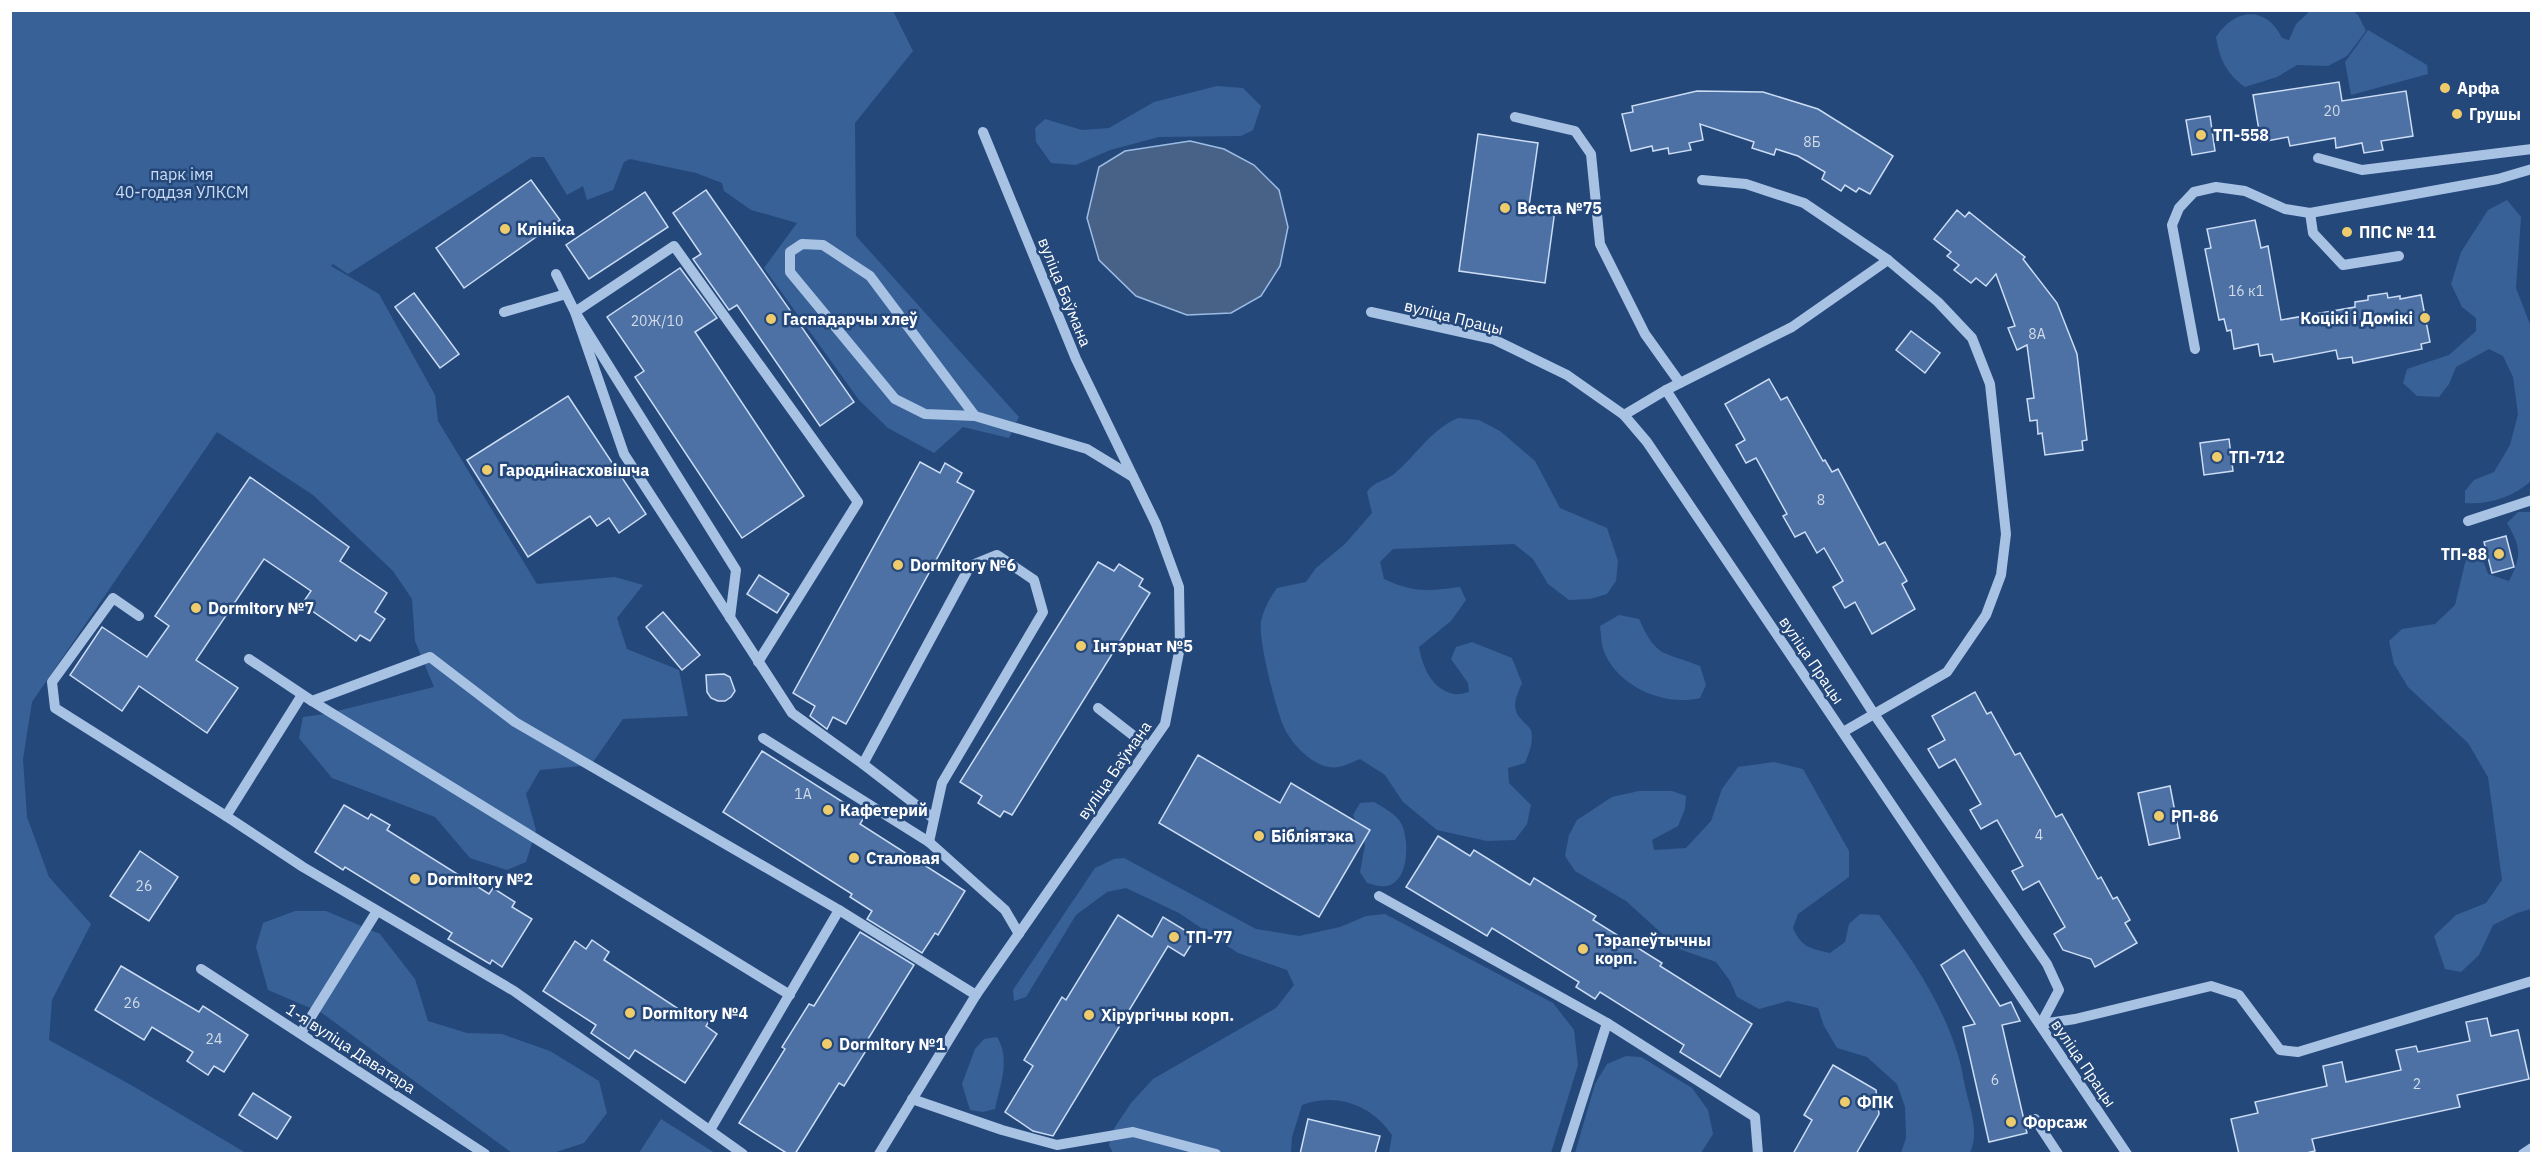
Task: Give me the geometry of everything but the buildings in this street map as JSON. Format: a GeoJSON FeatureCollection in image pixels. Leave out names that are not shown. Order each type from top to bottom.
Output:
{"type":"FeatureCollection","features":[{"type":"Feature","properties":{"kind":"street"},"geometry":{"type":"LineString","coordinates":[[1515,117],[1575,131],[1591,154],[1600,244],[1645,334],[1680,383]]}},
{"type":"Feature","properties":{"kind":"street","name":"вуліца Баўмана"},"geometry":{"type":"LineString","coordinates":[[879,1154],[976,995],[1165,724],[1180,647],[1179,586],[1156,524],[1076,359],[983,132]]}},
{"type":"Feature","properties":{"kind":"street"},"geometry":{"type":"LineString","coordinates":[[2318,158],[2362,170],[2532,149]]}},
{"type":"Feature","properties":{"kind":"street"},"geometry":{"type":"LineString","coordinates":[[2195,350],[2172,225],[2179,208],[2194,192],[2216,187],[2245,191],[2285,209],[2310,213],[2498,180],[2532,169]]}},
{"type":"Feature","properties":{"kind":"street"},"geometry":{"type":"LineString","coordinates":[[1702,180],[1746,184],[1804,203],[1888,260],[1938,302],[1972,338],[1990,384],[2006,534],[2001,575],[1986,615],[1947,672],[1843,732]]}},
{"type":"Feature","properties":{"kind":"street"},"geometry":{"type":"LineString","coordinates":[[2310,213],[2313,233],[2343,265],[2398,256]]}},
{"type":"Feature","properties":{"kind":"street"},"geometry":{"type":"LineString","coordinates":[[975,416],[870,276],[823,244],[802,244],[790,252],[790,272],[895,399],[925,414],[975,416],[1087,449],[1133,477]]}},
{"type":"Feature","properties":{"kind":"street"},"geometry":{"type":"LineString","coordinates":[[575,312],[674,246],[858,502],[758,662]]}},
{"type":"Feature","properties":{"kind":"street"},"geometry":{"type":"LineString","coordinates":[[1624,415],[1666,390],[1792,327],[1888,260]]}},
{"type":"Feature","properties":{"kind":"street"},"geometry":{"type":"LineString","coordinates":[[556,274],[575,312],[736,570],[730,618]]}},
{"type":"Feature","properties":{"kind":"street"},"geometry":{"type":"LineString","coordinates":[[504,312],[566,294]]}},
{"type":"Feature","properties":{"kind":"street"},"geometry":{"type":"LineString","coordinates":[[575,312],[624,454],[792,713],[933,818]]}},
{"type":"Feature","properties":{"kind":"street","name":"вуліца Працы"},"geometry":{"type":"LineString","coordinates":[[1371,312],[1493,339],[1567,375],[1624,415],[1647,442],[2127,1154]]}},
{"type":"Feature","properties":{"kind":"street"},"geometry":{"type":"LineString","coordinates":[[1666,390],[1874,714],[2046,964],[2058,990],[2041,1024]]}},
{"type":"Feature","properties":{"kind":"street"},"geometry":{"type":"LineString","coordinates":[[2468,520],[2532,500]]}},
{"type":"Feature","properties":{"kind":"street"},"geometry":{"type":"LineString","coordinates":[[863,764],[970,566],[997,555],[1034,580],[1043,612],[942,783],[929,842]]}},
{"type":"Feature","properties":{"kind":"street"},"geometry":{"type":"LineString","coordinates":[[139,616],[113,598],[52,682],[55,708],[303,867],[514,992],[743,1154]]}},
{"type":"Feature","properties":{"kind":"street"},"geometry":{"type":"LineString","coordinates":[[312,701],[430,657],[515,722],[839,910],[976,995]]}},
{"type":"Feature","properties":{"kind":"street"},"geometry":{"type":"LineString","coordinates":[[249,659],[302,695],[790,995]]}},
{"type":"Feature","properties":{"kind":"street"},"geometry":{"type":"LineString","coordinates":[[226,816],[302,695]]}},
{"type":"Feature","properties":{"kind":"street"},"geometry":{"type":"LineString","coordinates":[[1098,708],[1148,747]]}},
{"type":"Feature","properties":{"kind":"street"},"geometry":{"type":"LineString","coordinates":[[763,738],[929,842],[1005,910],[1019,934]]}},
{"type":"Feature","properties":{"kind":"street"},"geometry":{"type":"LineString","coordinates":[[1379,896],[1607,1023],[1755,1117],[1758,1154]]}},
{"type":"Feature","properties":{"kind":"street"},"geometry":{"type":"LineString","coordinates":[[710,1130],[839,910]]}},
{"type":"Feature","properties":{"kind":"street"},"geometry":{"type":"LineString","coordinates":[[301,1033],[377,911]]}},
{"type":"Feature","properties":{"kind":"street","name":"1-я вуліца Даватара"},"geometry":{"type":"LineString","coordinates":[[201,969],[485,1154]]}},
{"type":"Feature","properties":{"kind":"street"},"geometry":{"type":"LineString","coordinates":[[2041,1024],[2076,1019],[2211,986],[2239,995],[2280,1050],[2298,1052],[2532,981]]}},
{"type":"Feature","properties":{"kind":"street"},"geometry":{"type":"LineString","coordinates":[[1564,1154],[1607,1023]]}},
{"type":"Feature","properties":{"kind":"street"},"geometry":{"type":"LineString","coordinates":[[912,1099],[1002,1130],[1057,1145],[1133,1132],[1216,1154]]}},
{"type":"Feature","properties":{"kind":"street"},"geometry":{"type":"LineString","coordinates":[[2036,1119],[2058,1154]]}},
{"type":"Feature","properties":{"kind":"street"},"geometry":{"type":"LineString","coordinates":[[2523,1154],[2532,1148]]}},
{"type":"Feature","properties":{"kind":"green space","name":"парк імя 40-годдзя УЛКСМ"},"geometry":{"type":"Polygon","coordinates":[[[10,11],[893,11],[913,51],[855,123],[856,236],[1019,417],[1009,438],[963,427],[934,453],[888,428],[859,400],[764,268],[797,223],[751,210],[724,191],[722,183],[696,173],[630,159],[624,162],[613,190],[587,200],[583,186],[567,195],[544,157],[532,157],[348,274],[333,264],[331,266],[379,294],[435,395],[438,421],[537,584],[615,577],[643,585],[617,618],[627,649],[679,670],[688,716],[623,719],[591,765],[540,770],[526,794],[536,830],[526,862],[507,870],[470,858],[435,817],[332,778],[299,738],[303,717],[325,714],[434,687],[415,641],[412,599],[393,571],[313,495],[217,432],[32,702],[23,759],[27,817],[49,877],[91,924],[52,1000],[49,1040],[246,1153],[11,1153],[10,11]]]}},
{"type":"Feature","properties":{"kind":"green space"},"geometry":{"type":"Polygon","coordinates":[[[2310,11],[2353,11],[2358,15],[2366,31],[2347,56],[2328,66],[2297,65],[2277,77],[2245,87],[2233,77],[2222,59],[2216,37],[2232,20],[2250,14],[2259,16],[2268,20],[2282,38],[2289,40],[2296,24],[2310,11]]]}},
{"type":"Feature","properties":{"kind":"green space"},"geometry":{"type":"Polygon","coordinates":[[[2368,30],[2427,65],[2428,74],[2351,95],[2345,62],[2368,30]]]}},
{"type":"Feature","properties":{"kind":"green space"},"geometry":{"type":"Polygon","coordinates":[[[1217,86],[1243,88],[1261,106],[1253,130],[1241,136],[1159,137],[1110,150],[1076,165],[1051,163],[1036,142],[1035,128],[1045,119],[1082,130],[1109,128],[1154,102],[1217,86]]]}},
{"type":"Feature","properties":{"kind":"green space"},"geometry":{"type":"Polygon","coordinates":[[[2507,200],[2521,217],[2516,288],[2531,327],[2531,481],[2500,499],[2483,503],[2465,503],[2465,491],[2474,480],[2494,472],[2510,445],[2518,414],[2513,377],[2503,356],[2489,349],[2456,367],[2449,384],[2439,397],[2417,396],[2403,383],[2407,369],[2449,355],[2476,331],[2476,318],[2462,307],[2451,284],[2461,252],[2488,210],[2507,200]]]}},
{"type":"Feature","properties":{"kind":"green space"},"geometry":{"type":"Polygon","coordinates":[[[1458,418],[1479,420],[1500,431],[1535,461],[1560,508],[1607,528],[1618,561],[1616,581],[1607,594],[1590,599],[1569,600],[1548,584],[1533,559],[1514,544],[1393,549],[1380,562],[1384,579],[1404,587],[1429,590],[1460,587],[1466,600],[1451,621],[1419,647],[1429,676],[1440,688],[1456,694],[1469,692],[1468,683],[1451,659],[1456,647],[1472,642],[1512,658],[1522,683],[1515,706],[1518,715],[1531,730],[1532,739],[1525,763],[1508,768],[1509,783],[1531,805],[1527,824],[1515,840],[1487,841],[1437,830],[1403,802],[1385,775],[1360,759],[1345,765],[1329,767],[1308,757],[1290,738],[1283,725],[1262,642],[1262,616],[1277,588],[1306,582],[1316,568],[1345,544],[1372,513],[1367,492],[1370,488],[1394,474],[1439,429],[1458,418]]]}},
{"type":"Feature","properties":{"kind":"green space"},"geometry":{"type":"Polygon","coordinates":[[[2518,512],[2532,512],[2531,909],[2493,925],[2479,955],[2461,972],[2445,969],[2434,936],[2456,915],[2486,903],[2502,880],[2488,777],[2468,743],[2408,687],[2394,664],[2389,641],[2402,629],[2435,624],[2455,605],[2465,563],[2471,550],[2481,555],[2488,574],[2509,581],[2516,565],[2518,552],[2515,539],[2507,523],[2518,512]]]}},
{"type":"Feature","properties":{"kind":"green space"},"geometry":{"type":"Polygon","coordinates":[[[1619,615],[1639,619],[1651,641],[1662,652],[1700,666],[1706,685],[1700,698],[1686,700],[1657,696],[1643,691],[1619,674],[1609,662],[1603,649],[1600,626],[1619,615]]]}},
{"type":"Feature","properties":{"kind":"green space"},"geometry":{"type":"Polygon","coordinates":[[[1774,762],[1803,769],[1849,851],[1849,877],[1798,914],[1793,928],[1796,934],[1807,946],[1830,953],[1845,942],[1849,924],[1860,914],[1879,915],[1925,982],[1952,1036],[1961,1064],[1973,1122],[1974,1137],[1970,1153],[1901,1153],[1906,1138],[1905,1107],[1897,1084],[1867,1057],[1837,1048],[1824,1026],[1818,1008],[1788,1001],[1759,1009],[1737,997],[1730,981],[1716,962],[1679,949],[1626,901],[1575,871],[1565,856],[1569,835],[1577,820],[1612,797],[1639,791],[1672,791],[1686,796],[1685,809],[1678,826],[1652,840],[1654,850],[1686,848],[1711,821],[1722,789],[1738,767],[1774,762]]]}},
{"type":"Feature","properties":{"kind":"green space"},"geometry":{"type":"Polygon","coordinates":[[[1374,802],[1397,818],[1402,825],[1406,840],[1406,858],[1401,875],[1387,886],[1367,883],[1360,872],[1365,845],[1353,815],[1360,803],[1374,802]]]}},
{"type":"Feature","properties":{"kind":"green space"},"geometry":{"type":"Polygon","coordinates":[[[1124,858],[1256,929],[1299,936],[1340,927],[1366,916],[1385,914],[1553,1003],[1574,1030],[1578,1065],[1551,1153],[1389,1153],[1392,1135],[1374,1116],[1352,1104],[1328,1100],[1302,1105],[1292,1137],[1291,1153],[1113,1153],[1109,1145],[1111,1133],[1131,1103],[1153,1079],[1276,1008],[1294,985],[1287,970],[1238,953],[1179,913],[1126,888],[1107,892],[1076,915],[1026,997],[1014,1001],[1013,990],[1095,868],[1114,859],[1124,858]]]}},
{"type":"Feature","properties":{"kind":"green space"},"geometry":{"type":"Polygon","coordinates":[[[295,911],[326,911],[380,934],[415,979],[428,1021],[467,1033],[502,1034],[550,1051],[599,1081],[607,1113],[584,1143],[553,1153],[512,1153],[322,1013],[268,990],[256,947],[263,923],[295,911]]]}},
{"type":"Feature","properties":{"kind":"green space"},"geometry":{"type":"Polygon","coordinates":[[[997,1037],[1004,1063],[995,1109],[983,1112],[970,1110],[962,1084],[975,1049],[984,1039],[997,1037]]]}},
{"type":"Feature","properties":{"kind":"green space"},"geometry":{"type":"Polygon","coordinates":[[[1626,1056],[1641,1057],[1692,1088],[1708,1110],[1713,1134],[1701,1153],[1575,1153],[1595,1084],[1607,1064],[1626,1056]]]}},
{"type":"Feature","properties":{"kind":"green space"},"geometry":{"type":"Polygon","coordinates":[[[661,1119],[715,1153],[639,1153],[661,1119]]]}},
{"type":"Feature","properties":{"kind":"shaded area"},"geometry":{"type":"Polygon","coordinates":[[[1190,141],[1224,149],[1254,165],[1279,190],[1288,227],[1280,266],[1261,296],[1231,313],[1187,315],[1136,296],[1099,260],[1087,218],[1099,167],[1125,151],[1190,141]]]}},
{"type":"Feature","properties":{"kind":"place","name":"Арфа"},"geometry":{"type":"Point","coordinates":[2445,88]}},
{"type":"Feature","properties":{"kind":"place","name":"Грушы"},"geometry":{"type":"Point","coordinates":[2457,114]}},
{"type":"Feature","properties":{"kind":"place","name":"ТП-558"},"geometry":{"type":"Point","coordinates":[2201,135]}},
{"type":"Feature","properties":{"kind":"place","name":"Веста №75"},"geometry":{"type":"Point","coordinates":[1505,208]}},
{"type":"Feature","properties":{"kind":"place","name":"Клініка"},"geometry":{"type":"Point","coordinates":[505,229]}},
{"type":"Feature","properties":{"kind":"place","name":"ППС № 11"},"geometry":{"type":"Point","coordinates":[2347,232]}},
{"type":"Feature","properties":{"kind":"place","name":"Коцікі і Домікі"},"geometry":{"type":"Point","coordinates":[2425,318]}},
{"type":"Feature","properties":{"kind":"place","name":"Гаспадарчы хлеў"},"geometry":{"type":"Point","coordinates":[771,319]}},
{"type":"Feature","properties":{"kind":"place","name":"ТП-712"},"geometry":{"type":"Point","coordinates":[2217,457]}},
{"type":"Feature","properties":{"kind":"place","name":"Гароднінасховішча"},"geometry":{"type":"Point","coordinates":[487,470]}},
{"type":"Feature","properties":{"kind":"place","name":"ТП-88"},"geometry":{"type":"Point","coordinates":[2499,554]}},
{"type":"Feature","properties":{"kind":"place","name":"Dormitory №6"},"geometry":{"type":"Point","coordinates":[898,565]}},
{"type":"Feature","properties":{"kind":"place","name":"Dormitory №7"},"geometry":{"type":"Point","coordinates":[196,608]}},
{"type":"Feature","properties":{"kind":"place","name":"Інтэрнат №5"},"geometry":{"type":"Point","coordinates":[1081,646]}},
{"type":"Feature","properties":{"kind":"place","name":"Кафетерий"},"geometry":{"type":"Point","coordinates":[828,810]}},
{"type":"Feature","properties":{"kind":"place","name":"РП-86"},"geometry":{"type":"Point","coordinates":[2159,816]}},
{"type":"Feature","properties":{"kind":"place","name":"Бібліятэка"},"geometry":{"type":"Point","coordinates":[1259,836]}},
{"type":"Feature","properties":{"kind":"place","name":"Сталовая"},"geometry":{"type":"Point","coordinates":[854,858]}},
{"type":"Feature","properties":{"kind":"place","name":"Dormitory №2"},"geometry":{"type":"Point","coordinates":[415,879]}},
{"type":"Feature","properties":{"kind":"place","name":"ТП-77"},"geometry":{"type":"Point","coordinates":[1174,937]}},
{"type":"Feature","properties":{"kind":"place","name":"Тэрапеўтычны корп."},"geometry":{"type":"Point","coordinates":[1583,949]}},
{"type":"Feature","properties":{"kind":"place","name":"Dormitory №4"},"geometry":{"type":"Point","coordinates":[630,1013]}},
{"type":"Feature","properties":{"kind":"place","name":"Хірургічны корп."},"geometry":{"type":"Point","coordinates":[1089,1015]}},
{"type":"Feature","properties":{"kind":"place","name":"Dormitory №1"},"geometry":{"type":"Point","coordinates":[827,1044]}},
{"type":"Feature","properties":{"kind":"place","name":"ФПК"},"geometry":{"type":"Point","coordinates":[1845,1102]}},
{"type":"Feature","properties":{"kind":"place","name":"Форсаж"},"geometry":{"type":"Point","coordinates":[2011,1122]}}]}
